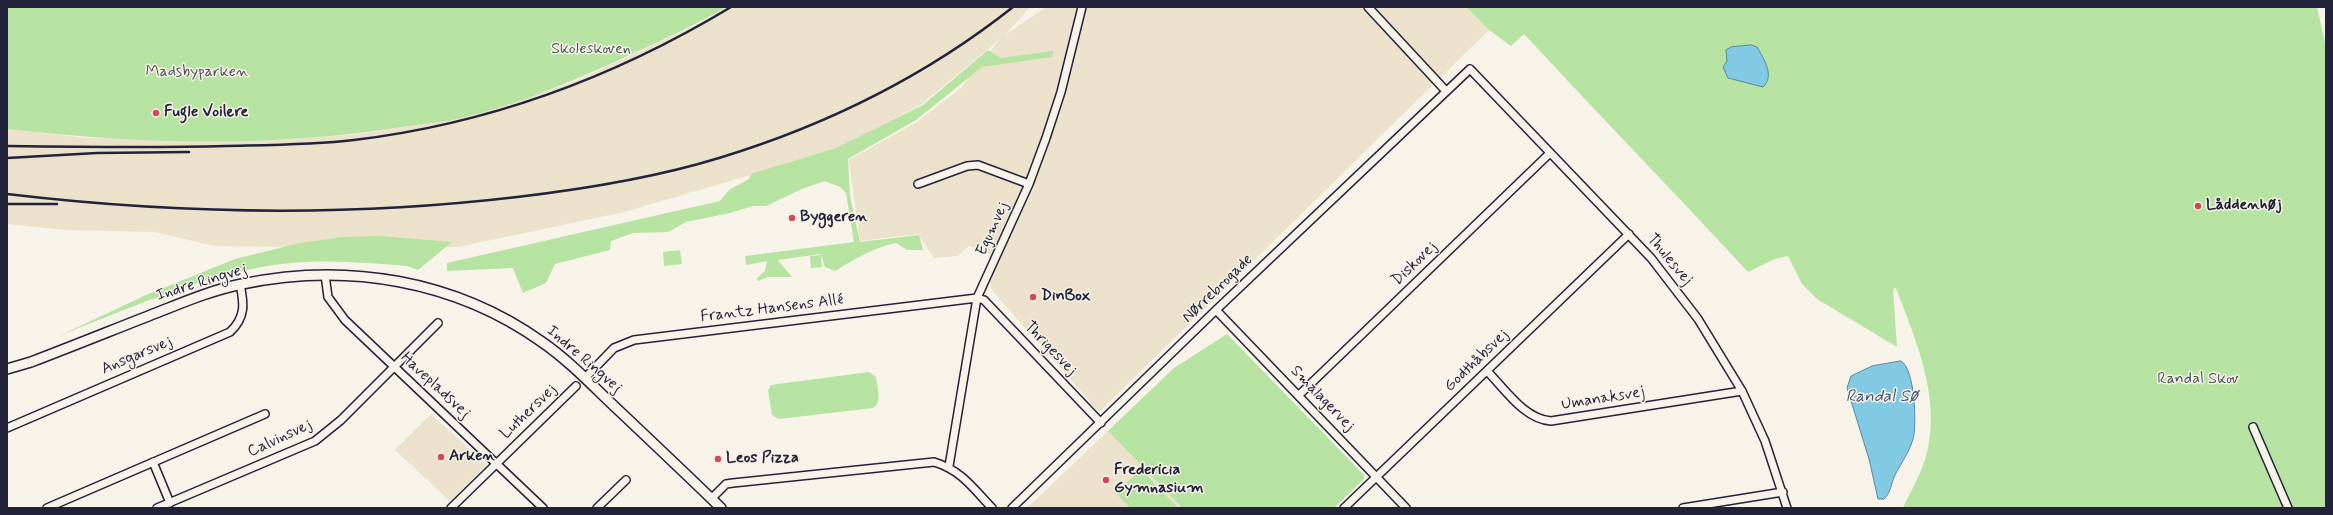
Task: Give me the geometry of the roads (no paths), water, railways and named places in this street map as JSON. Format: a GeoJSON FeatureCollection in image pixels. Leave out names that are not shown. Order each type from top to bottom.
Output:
{"type":"FeatureCollection","features":[{"type":"Feature","properties":{"kind":"street","name":"Egumvej"},"geometry":{"type":"LineString","coordinates":[[949,466],[977,298],[1029,184],[1060,92],[1082,7]]}},
{"type":"Feature","properties":{"kind":"street"},"geometry":{"type":"LineString","coordinates":[[1368,7],[1446,91]]}},
{"type":"Feature","properties":{"kind":"street","name":"Nørrebrogade"},"geometry":{"type":"LineString","coordinates":[[1012,508],[1216,310],[1470,69]]}},
{"type":"Feature","properties":{"kind":"street","name":"Thulesvej"},"geometry":{"type":"LineString","coordinates":[[1470,69],[1651,258],[1698,319],[1742,391],[1765,442],[1783,492],[1787,508]]}},
{"type":"Feature","properties":{"kind":"street","name":"Diskovej"},"geometry":{"type":"LineString","coordinates":[[1299,395],[1550,154]]}},
{"type":"Feature","properties":{"kind":"street"},"geometry":{"type":"LineString","coordinates":[[918,184],[967,166],[978,165],[1029,184]]}},
{"type":"Feature","properties":{"kind":"street","name":"Godthåbsvej"},"geometry":{"type":"LineString","coordinates":[[1344,508],[1629,234]]}},
{"type":"Feature","properties":{"kind":"street","name":"Indre Ringvej"},"geometry":{"type":"LineString","coordinates":[[7,369],[31,362],[195,298],[240,284],[288,276],[325,274],[384,278],[421,286],[458,297],[514,324],[552,350],[585,378],[721,508]]}},
{"type":"Feature","properties":{"kind":"street","name":"Havepladsvej"},"geometry":{"type":"LineString","coordinates":[[325,274],[328,297],[336,310],[543,508]]}},
{"type":"Feature","properties":{"kind":"street","name":"Ansgarsvej"},"geometry":{"type":"LineString","coordinates":[[7,428],[230,332],[240,322],[243,315],[240,284]]}},
{"type":"Feature","properties":{"kind":"street","name":"Frantz Hansens Allé"},"geometry":{"type":"LineString","coordinates":[[585,378],[614,348],[634,340],[977,298]]}},
{"type":"Feature","properties":{"kind":"street","name":"Thrigesvej"},"geometry":{"type":"LineString","coordinates":[[977,298],[984,300],[1101,423]]}},
{"type":"Feature","properties":{"kind":"street","name":"Smalagervej"},"geometry":{"type":"LineString","coordinates":[[1216,310],[1406,508]]}},
{"type":"Feature","properties":{"kind":"street","name":"Calvinsvej"},"geometry":{"type":"LineString","coordinates":[[157,508],[315,441],[341,420],[438,323]]}},
{"type":"Feature","properties":{"kind":"street","name":"Umanaksvej"},"geometry":{"type":"LineString","coordinates":[[1487,371],[1530,414],[1540,420],[1551,421],[1742,391]]}},
{"type":"Feature","properties":{"kind":"street","name":"Luthersvej"},"geometry":{"type":"LineString","coordinates":[[451,508],[576,386]]}},
{"type":"Feature","properties":{"kind":"street"},"geometry":{"type":"LineString","coordinates":[[47,508],[266,414]]}},
{"type":"Feature","properties":{"kind":"street"},"geometry":{"type":"LineString","coordinates":[[2252,427],[2288,508]]}},
{"type":"Feature","properties":{"kind":"street"},"geometry":{"type":"LineString","coordinates":[[152,462],[170,503]]}},
{"type":"Feature","properties":{"kind":"street"},"geometry":{"type":"LineString","coordinates":[[711,499],[726,484],[921,462],[934,462],[949,466],[958,473],[992,508]]}},
{"type":"Feature","properties":{"kind":"street"},"geometry":{"type":"LineString","coordinates":[[597,508],[626,480]]}},
{"type":"Feature","properties":{"kind":"street"},"geometry":{"type":"LineString","coordinates":[[1683,508],[1783,492]]}},
{"type":"Feature","properties":{"kind":"water"},"geometry":{"type":"Polygon","coordinates":[[[1751,45],[1757,47],[1767,67],[1768,78],[1763,87],[1728,78],[1723,67],[1727,61],[1726,50],[1731,47],[1751,45]]]}},
{"type":"Feature","properties":{"kind":"water","name":"Randal Sø"},"geometry":{"type":"Polygon","coordinates":[[[1901,361],[1906,366],[1909,374],[1914,397],[1915,422],[1913,439],[1895,475],[1888,494],[1884,499],[1878,499],[1869,459],[1847,388],[1851,376],[1872,366],[1901,361]]]}},
{"type":"Feature","properties":{"kind":"railway"},"geometry":{"type":"LineString","coordinates":[[7,146],[199,147],[322,143],[404,133],[502,109],[549,94],[596,76],[642,55],[731,7]]}},
{"type":"Feature","properties":{"kind":"railway"},"geometry":{"type":"LineString","coordinates":[[7,194],[134,206],[198,209],[326,210],[390,208],[517,197],[619,182],[670,171],[719,158],[797,131],[873,96],[909,77],[980,32],[1013,7]]}},
{"type":"Feature","properties":{"kind":"railway"},"geometry":{"type":"LineString","coordinates":[[7,158],[97,153],[189,152]]}},
{"type":"Feature","properties":{"kind":"railway"},"geometry":{"type":"LineString","coordinates":[[7,204],[57,204]]}},
{"type":"Feature","properties":{"kind":"place","name":"Fugle Voilere"},"geometry":{"type":"Point","coordinates":[156,113]}},
{"type":"Feature","properties":{"kind":"place","name":"Låddenhøj"},"geometry":{"type":"Point","coordinates":[2198,206]}},
{"type":"Feature","properties":{"kind":"place","name":"Byggeren"},"geometry":{"type":"Point","coordinates":[792,218]}},
{"type":"Feature","properties":{"kind":"place","name":"DinBox"},"geometry":{"type":"Point","coordinates":[1033,297]}},
{"type":"Feature","properties":{"kind":"place","name":"Arken"},"geometry":{"type":"Point","coordinates":[441,457]}},
{"type":"Feature","properties":{"kind":"place","name":"Leos Pizza"},"geometry":{"type":"Point","coordinates":[718,459]}},
{"type":"Feature","properties":{"kind":"place","name":"Fredericia Gymnasium"},"geometry":{"type":"Point","coordinates":[1106,480]}},
{"type":"Feature","properties":{"kind":"park label","name":"Skoleskoven"},"geometry":{"type":"Point","coordinates":[591,50]}},
{"type":"Feature","properties":{"kind":"park label","name":"Madsbyparken"},"geometry":{"type":"Point","coordinates":[197,73]}},
{"type":"Feature","properties":{"kind":"park label","name":"Randal Skov"},"geometry":{"type":"Point","coordinates":[2198,380]}}]}
